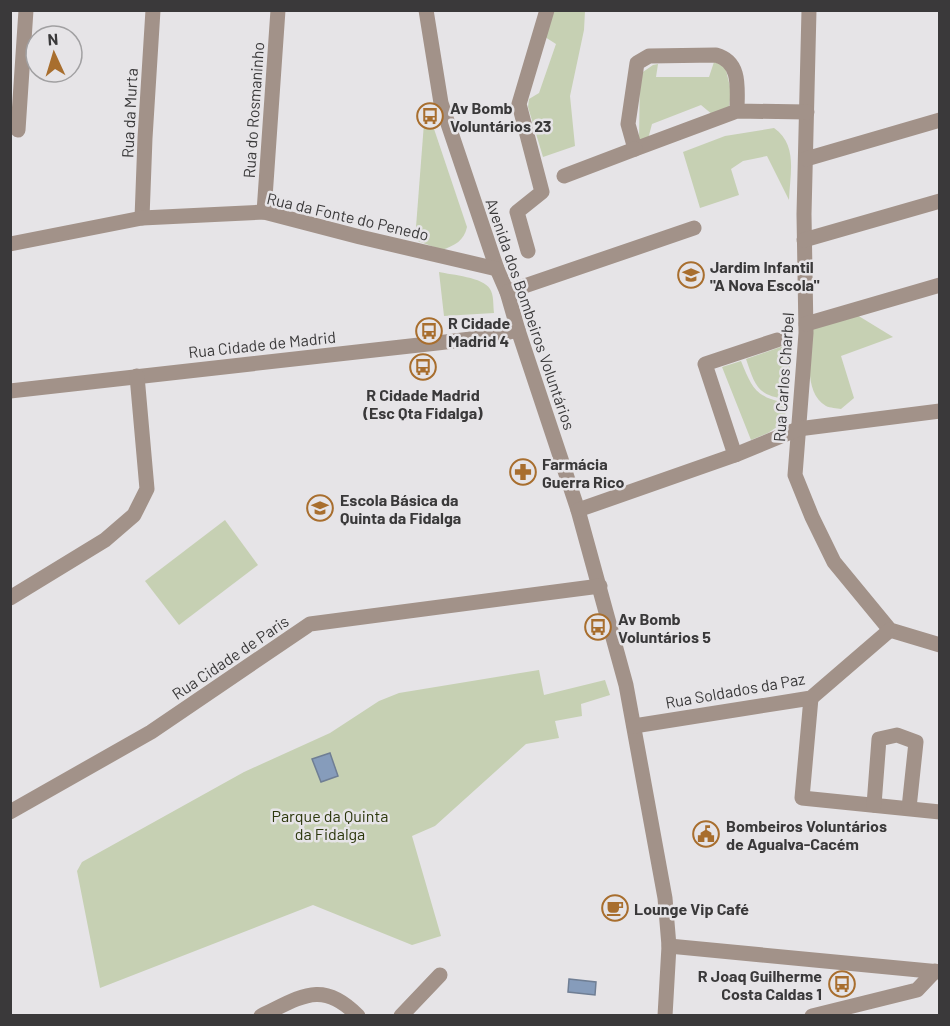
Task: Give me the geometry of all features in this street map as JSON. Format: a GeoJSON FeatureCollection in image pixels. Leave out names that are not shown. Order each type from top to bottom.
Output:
{"type":"FeatureCollection","features":[{"type":"Feature","properties":{"kind":"street"},"geometry":{"type":"LineString","coordinates":[[18,130],[26,10]]}},
{"type":"Feature","properties":{"kind":"street","name":"Rua da Murta"},"geometry":{"type":"LineString","coordinates":[[142,218],[153,10]]}},
{"type":"Feature","properties":{"kind":"street","name":"Rua do Rosmaninho"},"geometry":{"type":"LineString","coordinates":[[264,212],[278,10]]}},
{"type":"Feature","properties":{"kind":"street","name":"Avenida dos Bombeiros Voluntários"},"geometry":{"type":"LineString","coordinates":[[426,10],[441,103],[497,269],[507,292],[578,510],[626,685],[662,876],[669,946],[665,1016]]}},
{"type":"Feature","properties":{"kind":"street"},"geometry":{"type":"LineString","coordinates":[[528,251],[517,212],[542,192],[519,104],[547,10]]}},
{"type":"Feature","properties":{"kind":"street","name":"Rua Carlos Charbel"},"geometry":{"type":"LineString","coordinates":[[809,10],[804,240],[806,324],[795,475],[834,562],[890,630]]}},
{"type":"Feature","properties":{"kind":"street"},"geometry":{"type":"LineString","coordinates":[[635,149],[628,124],[635,70],[638,63],[649,56],[717,55],[725,57],[731,63],[736,76],[737,111]]}},
{"type":"Feature","properties":{"kind":"street"},"geometry":{"type":"LineString","coordinates":[[564,176],[737,111],[807,112]]}},
{"type":"Feature","properties":{"kind":"street"},"geometry":{"type":"LineString","coordinates":[[806,159],[939,120]]}},
{"type":"Feature","properties":{"kind":"street"},"geometry":{"type":"LineString","coordinates":[[804,240],[939,201]]}},
{"type":"Feature","properties":{"kind":"street","name":"Rua da Fonte do Penedo"},"geometry":{"type":"LineString","coordinates":[[10,244],[142,218],[264,212],[497,269]]}},
{"type":"Feature","properties":{"kind":"street"},"geometry":{"type":"LineString","coordinates":[[507,292],[693,228]]}},
{"type":"Feature","properties":{"kind":"street"},"geometry":{"type":"LineString","coordinates":[[806,324],[939,285]]}},
{"type":"Feature","properties":{"kind":"street","name":"Rua Cidade de Madrid"},"geometry":{"type":"LineString","coordinates":[[10,391],[488,337],[518,330]]}},
{"type":"Feature","properties":{"kind":"street"},"geometry":{"type":"LineString","coordinates":[[735,455],[705,364],[777,340]]}},
{"type":"Feature","properties":{"kind":"street"},"geometry":{"type":"LineString","coordinates":[[10,598],[105,540],[134,515],[147,489],[137,376]]}},
{"type":"Feature","properties":{"kind":"street"},"geometry":{"type":"LineString","coordinates":[[578,510],[735,455],[798,429],[939,411]]}},
{"type":"Feature","properties":{"kind":"street","name":"Rua Cidade de Paris"},"geometry":{"type":"LineString","coordinates":[[10,812],[151,732],[310,624],[600,586]]}},
{"type":"Feature","properties":{"kind":"street"},"geometry":{"type":"LineString","coordinates":[[890,630],[939,645]]}},
{"type":"Feature","properties":{"kind":"street","name":"Rua Soldados da Paz"},"geometry":{"type":"LineString","coordinates":[[634,726],[811,698],[890,630]]}},
{"type":"Feature","properties":{"kind":"street"},"geometry":{"type":"LineString","coordinates":[[811,698],[802,798],[939,812]]}},
{"type":"Feature","properties":{"kind":"street"},"geometry":{"type":"LineString","coordinates":[[874,805],[879,739],[897,735],[916,742],[909,808]]}},
{"type":"Feature","properties":{"kind":"street"},"geometry":{"type":"LineString","coordinates":[[669,946],[937,972]]}},
{"type":"Feature","properties":{"kind":"street"},"geometry":{"type":"LineString","coordinates":[[812,1016],[917,990],[937,972]]}},
{"type":"Feature","properties":{"kind":"street"},"geometry":{"type":"LineString","coordinates":[[401,1016],[440,975]]}},
{"type":"Feature","properties":{"kind":"street"},"geometry":{"type":"LineString","coordinates":[[261,1016],[310,994],[330,994],[346,1004],[358,1016]]}},
{"type":"Feature","properties":{"kind":"green space"},"geometry":{"type":"Polygon","coordinates":[[[554,11],[585,11],[584,30],[570,96],[575,146],[543,157],[528,107],[529,99],[539,93],[556,44],[545,37],[554,11]]]}},
{"type":"Feature","properties":{"kind":"green space"},"geometry":{"type":"Polygon","coordinates":[[[714,62],[725,66],[731,91],[729,108],[713,115],[701,105],[652,124],[648,139],[639,140],[640,74],[658,64],[656,77],[709,77],[714,62]]]}},
{"type":"Feature","properties":{"kind":"green space"},"geometry":{"type":"Polygon","coordinates":[[[424,123],[432,123],[467,227],[464,236],[458,242],[442,250],[415,240],[424,123]]]}},
{"type":"Feature","properties":{"kind":"green space"},"geometry":{"type":"Polygon","coordinates":[[[774,128],[782,135],[790,151],[789,200],[767,156],[743,161],[731,169],[739,195],[700,208],[683,152],[725,136],[774,128]]]}},
{"type":"Feature","properties":{"kind":"green space"},"geometry":{"type":"Polygon","coordinates":[[[439,272],[474,279],[486,285],[492,294],[494,313],[444,316],[439,272]]]}},
{"type":"Feature","properties":{"kind":"green space"},"geometry":{"type":"Polygon","coordinates":[[[857,315],[893,337],[841,356],[854,398],[841,409],[828,407],[818,400],[811,381],[812,327],[857,315]]]}},
{"type":"Feature","properties":{"kind":"green space"},"geometry":{"type":"Polygon","coordinates":[[[792,343],[787,399],[763,392],[755,382],[746,359],[792,343]]]}},
{"type":"Feature","properties":{"kind":"green space"},"geometry":{"type":"Polygon","coordinates":[[[741,361],[756,390],[768,398],[787,403],[784,422],[768,433],[751,440],[722,367],[741,361]]]}},
{"type":"Feature","properties":{"kind":"green space"},"geometry":{"type":"Polygon","coordinates":[[[225,520],[258,565],[179,625],[145,581],[225,520]]]}},
{"type":"Feature","properties":{"kind":"green space","name":"Parque da Quinta da Fidalga"},"geometry":{"type":"Polygon","coordinates":[[[539,670],[544,695],[605,680],[610,695],[581,704],[582,716],[555,721],[559,738],[526,744],[435,826],[412,836],[441,936],[412,945],[313,905],[100,988],[77,871],[82,862],[244,772],[330,733],[379,701],[399,693],[539,670]]]}},
{"type":"Feature","properties":{"kind":"water"},"geometry":{"type":"Polygon","coordinates":[[[330,753],[338,776],[321,782],[312,759],[330,753]]]}},
{"type":"Feature","properties":{"kind":"water"},"geometry":{"type":"Polygon","coordinates":[[[569,979],[596,982],[595,995],[568,992],[569,979]]]}},
{"type":"Feature","properties":{"kind":"place","name":"Av Bomb Voluntários 23"},"geometry":{"type":"Point","coordinates":[430,116]}},
{"type":"Feature","properties":{"kind":"place","name":"Jardim Infantil \"A Nova Escola\""},"geometry":{"type":"Point","coordinates":[691,275]}},
{"type":"Feature","properties":{"kind":"place","name":"R Cidade Madrid 4"},"geometry":{"type":"Point","coordinates":[429,331]}},
{"type":"Feature","properties":{"kind":"place","name":"R Cidade Madrid (Esc Qta Fidalga)"},"geometry":{"type":"Point","coordinates":[423,367]}},
{"type":"Feature","properties":{"kind":"place","name":"Farmácia Guerra Rico"},"geometry":{"type":"Point","coordinates":[523,472]}},
{"type":"Feature","properties":{"kind":"place","name":"Escola Básica da Quinta da Fidalga"},"geometry":{"type":"Point","coordinates":[320,508]}},
{"type":"Feature","properties":{"kind":"place","name":"Av Bomb Voluntários 5"},"geometry":{"type":"Point","coordinates":[598,627]}},
{"type":"Feature","properties":{"kind":"place","name":"Bombeiros Voluntários de Agualva-Cacém"},"geometry":{"type":"Point","coordinates":[706,834]}},
{"type":"Feature","properties":{"kind":"place","name":"Lounge Vip Café"},"geometry":{"type":"Point","coordinates":[615,908]}},
{"type":"Feature","properties":{"kind":"place","name":"R Joaq Guilherme Costa Caldas 1"},"geometry":{"type":"Point","coordinates":[842,984]}}]}
